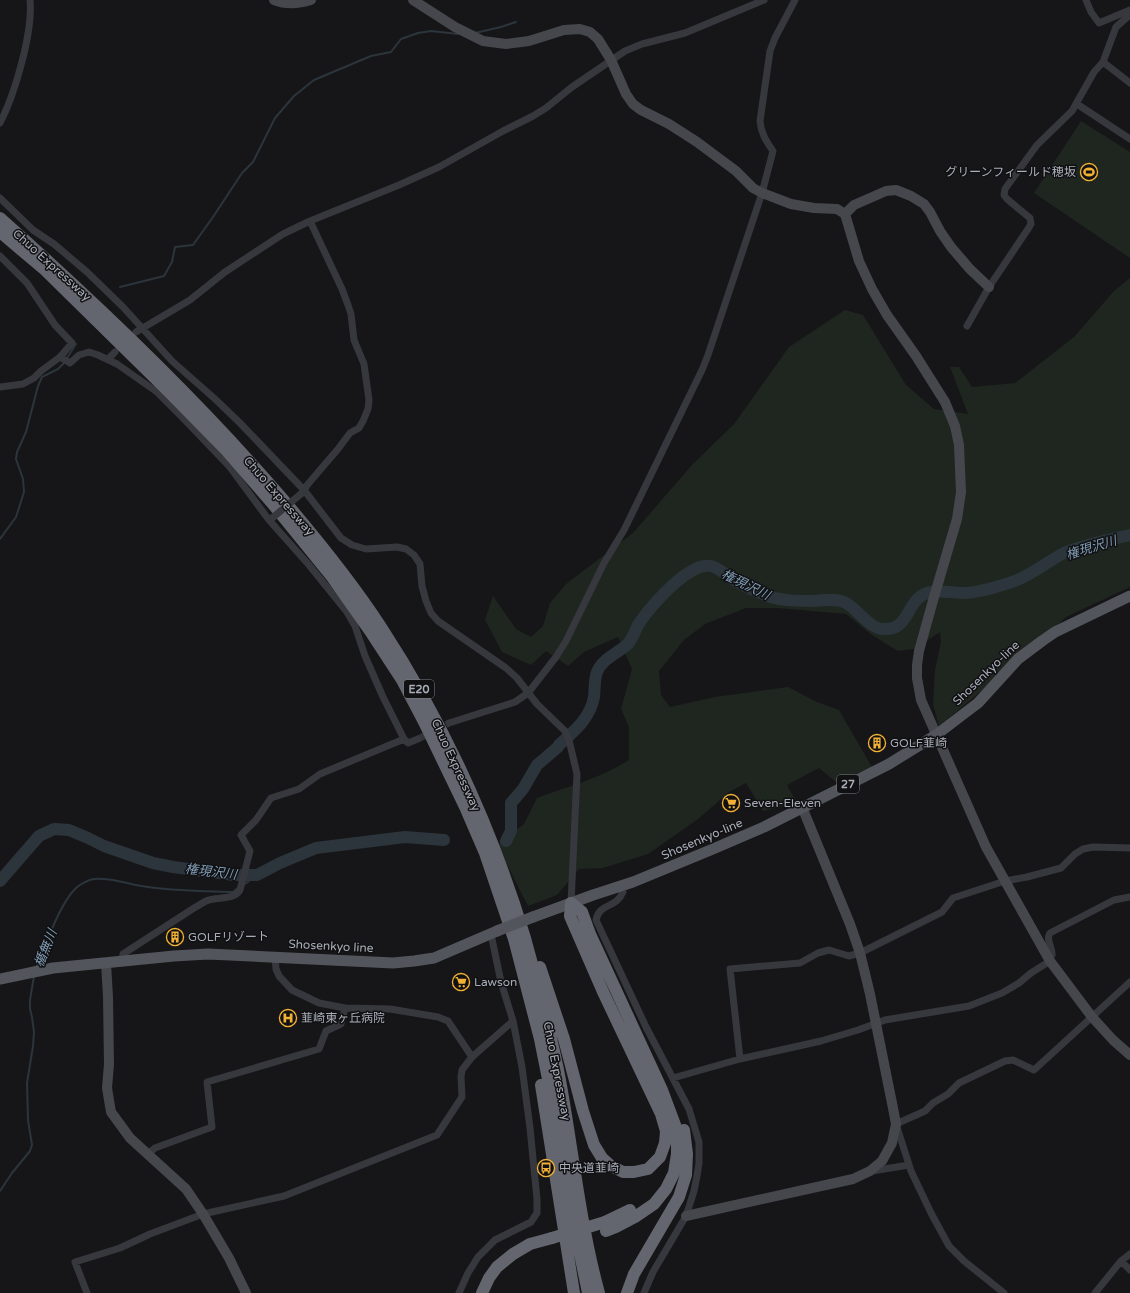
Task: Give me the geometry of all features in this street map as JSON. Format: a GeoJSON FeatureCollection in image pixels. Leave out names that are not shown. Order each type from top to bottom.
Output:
{"type":"FeatureCollection","features":[{"type":"Feature","properties":{"kind":"highway","name":"Chuo Expressway"},"geometry":{"type":"LineString","coordinates":[[0,218],[70,280],[216,424],[295,513],[341,571],[379,624],[411,674],[434,716],[476,805],[512,898],[528,950],[551,1037],[589,1249],[599,1293]]}},
{"type":"Feature","properties":{"kind":"highway","name":"Chuo Expressway"},"geometry":{"type":"LineString","coordinates":[[0,232],[45,270],[226,450],[332,576],[402,680],[466,809],[485,853],[514,939],[543,1054],[571,1210],[588,1293]]}},
{"type":"Feature","properties":{"kind":"highway"},"geometry":{"type":"LineString","coordinates":[[512,898],[538,960],[564,1039],[583,1111],[594,1145],[602,1158],[611,1166],[623,1172],[634,1172],[648,1169],[660,1157],[665,1143],[666,1131],[661,1114],[610,991],[582,912],[571,903]]}},
{"type":"Feature","properties":{"kind":"highway"},"geometry":{"type":"LineString","coordinates":[[521,965],[574,1293]]}},
{"type":"Feature","properties":{"kind":"highway"},"geometry":{"type":"LineString","coordinates":[[482,1293],[489,1278],[497,1267],[513,1254],[530,1244],[553,1241],[606,1227],[646,1200],[659,1186],[667,1172],[672,1149],[672,1130],[664,1106],[610,991]]}},
{"type":"Feature","properties":{"kind":"highway"},"geometry":{"type":"LineString","coordinates":[[610,991],[664,1083],[683,1123],[687,1154],[686,1175],[679,1197],[634,1274],[627,1293]]}},
{"type":"Feature","properties":{"kind":"highway"},"geometry":{"type":"LineString","coordinates":[[489,1293],[490,1288],[504,1270],[516,1260],[553,1241]]}},
{"type":"Feature","properties":{"kind":"main road","name":"Shosenkyo-line"},"geometry":{"type":"LineString","coordinates":[[534,917],[620,886],[713,849],[764,826],[889,764],[936,735],[978,702],[1018,659],[1036,645],[1055,632],[1130,596]]}},
{"type":"Feature","properties":{"kind":"main road","name":"Shosenkyo line"},"geometry":{"type":"LineString","coordinates":[[0,979],[53,968],[122,960],[208,954],[393,963],[414,962],[434,958],[534,917]]}},
{"type":"Feature","properties":{"kind":"street"},"geometry":{"type":"LineString","coordinates":[[0,123],[16,83],[26,44],[30,22],[30,0]]}},
{"type":"Feature","properties":{"kind":"street"},"geometry":{"type":"LineString","coordinates":[[274,0],[286,4],[311,0]]}},
{"type":"Feature","properties":{"kind":"street"},"geometry":{"type":"LineString","coordinates":[[413,0],[455,27],[483,41],[506,44],[529,41],[564,30],[580,29],[590,32],[598,39],[611,60],[626,94],[633,104],[641,110],[669,124],[697,142],[736,171],[753,188],[762,193],[791,204],[814,208],[837,209],[845,214],[859,261],[872,289],[942,396],[955,426],[959,445],[962,492],[958,519],[919,651],[917,665],[921,700],[986,847],[1049,959],[1092,1017],[1113,1040],[1130,1055]]}},
{"type":"Feature","properties":{"kind":"street"},"geometry":{"type":"LineString","coordinates":[[139,331],[190,300],[225,272],[283,234],[310,221],[439,167],[546,108],[572,87],[624,51],[642,44],[685,33],[764,0]]}},
{"type":"Feature","properties":{"kind":"street"},"geometry":{"type":"LineString","coordinates":[[449,723],[515,702],[528,693],[556,657],[566,641],[604,563],[624,530],[702,370],[762,193],[773,151],[761,130],[760,121],[770,51],[775,38],[795,0]]}},
{"type":"Feature","properties":{"kind":"street"},"geometry":{"type":"LineString","coordinates":[[1086,0],[1091,12],[1099,23],[1130,10]]}},
{"type":"Feature","properties":{"kind":"street"},"geometry":{"type":"LineString","coordinates":[[968,326],[990,287],[1030,224],[1030,218],[1006,199],[1004,195],[1005,189],[1037,146],[1072,111],[1094,72],[1103,62],[1116,27],[1130,15]]}},
{"type":"Feature","properties":{"kind":"street"},"geometry":{"type":"LineString","coordinates":[[1103,62],[1130,83]]}},
{"type":"Feature","properties":{"kind":"street"},"geometry":{"type":"LineString","coordinates":[[1077,104],[1130,139]]}},
{"type":"Feature","properties":{"kind":"street"},"geometry":{"type":"LineString","coordinates":[[845,214],[854,205],[886,191],[896,190],[911,196],[924,204],[951,247],[969,268],[990,287]]}},
{"type":"Feature","properties":{"kind":"street"},"geometry":{"type":"LineString","coordinates":[[0,198],[33,230],[54,244],[87,272],[123,307],[139,331],[240,423],[303,492],[341,538],[352,545],[366,549],[397,547],[406,550],[414,556],[420,564],[422,586],[426,601],[434,617],[506,668],[517,678],[537,704],[565,731],[570,740],[577,774],[571,903]]}},
{"type":"Feature","properties":{"kind":"street"},"geometry":{"type":"LineString","coordinates":[[270,520],[303,492],[338,450],[350,432],[359,428],[364,421],[368,409],[369,400],[364,364],[354,340],[351,314],[342,289],[310,221]]}},
{"type":"Feature","properties":{"kind":"street"},"geometry":{"type":"LineString","coordinates":[[0,256],[27,283],[55,325],[72,343],[60,357],[34,378],[23,384],[0,387]]}},
{"type":"Feature","properties":{"kind":"street"},"geometry":{"type":"LineString","coordinates":[[60,357],[70,363],[79,355],[89,352],[117,364],[157,392],[228,466],[270,520],[347,612],[355,626],[365,656],[383,697],[404,739],[408,743],[418,740]]}},
{"type":"Feature","properties":{"kind":"street"},"geometry":{"type":"LineString","coordinates":[[108,359],[116,352]]}},
{"type":"Feature","properties":{"kind":"street"},"geometry":{"type":"LineString","coordinates":[[122,960],[124,954],[206,901],[217,898],[230,898],[237,894],[240,890],[250,851],[241,835],[256,820],[271,798],[299,789],[320,774],[404,739]]}},
{"type":"Feature","properties":{"kind":"street"},"geometry":{"type":"LineString","coordinates":[[802,807],[860,952],[896,1124],[909,1165],[931,1213],[950,1246],[964,1261],[1004,1293]]}},
{"type":"Feature","properties":{"kind":"street"},"geometry":{"type":"LineString","coordinates":[[740,1059],[730,969],[800,963],[818,953],[829,950],[849,956],[942,912],[953,898],[1005,880],[1027,877],[1061,868],[1075,854],[1083,849],[1093,847],[1130,848]]}},
{"type":"Feature","properties":{"kind":"street"},"geometry":{"type":"LineString","coordinates":[[620,886],[623,892],[620,898],[617,902],[600,910],[596,920],[646,1027],[689,1109],[698,1142],[699,1164],[694,1192],[686,1216],[652,1272],[644,1293]]}},
{"type":"Feature","properties":{"kind":"street"},"geometry":{"type":"LineString","coordinates":[[673,1078],[740,1059],[821,1040],[885,1020],[968,1006],[990,999],[1002,994],[1049,959],[1052,955],[1048,939],[1048,935],[1050,933],[1114,900],[1130,897]]}},
{"type":"Feature","properties":{"kind":"street"},"geometry":{"type":"LineString","coordinates":[[459,1293],[471,1268],[486,1248],[495,1240],[531,1222],[536,1213],[537,1199],[522,1067],[513,1021],[501,982],[494,933]]}},
{"type":"Feature","properties":{"kind":"street"},"geometry":{"type":"LineString","coordinates":[[275,957],[276,969],[279,976],[292,990],[319,1003],[345,1008],[390,1009],[438,1017],[448,1021],[472,1057]]}},
{"type":"Feature","properties":{"kind":"street"},"geometry":{"type":"LineString","coordinates":[[106,963],[109,1064],[107,1088],[111,1112],[130,1138],[186,1189],[203,1214],[229,1258],[246,1293]]}},
{"type":"Feature","properties":{"kind":"street"},"geometry":{"type":"LineString","coordinates":[[896,1124],[925,1111],[933,1103],[948,1094],[959,1083],[1005,1061],[1013,1060],[1034,1070],[1130,982]]}},
{"type":"Feature","properties":{"kind":"street"},"geometry":{"type":"LineString","coordinates":[[148,1154],[155,1148],[212,1127],[208,1082],[319,1049],[326,1031],[341,1024],[345,1008]]}},
{"type":"Feature","properties":{"kind":"street"},"geometry":{"type":"LineString","coordinates":[[87,1293],[75,1262],[120,1248],[150,1234],[203,1214],[284,1196],[437,1135],[462,1097],[462,1070],[472,1057],[513,1021]]}},
{"type":"Feature","properties":{"kind":"street"},"geometry":{"type":"LineString","coordinates":[[870,1171],[882,1160],[892,1143],[896,1124]]}},
{"type":"Feature","properties":{"kind":"street"},"geometry":{"type":"LineString","coordinates":[[686,1216],[853,1179],[870,1171],[909,1165]]}},
{"type":"Feature","properties":{"kind":"street"},"geometry":{"type":"LineString","coordinates":[[1095,1293],[1121,1261],[1130,1254]]}},
{"type":"Feature","properties":{"kind":"street"},"geometry":{"type":"LineString","coordinates":[[1121,1261],[1130,1270]]}},
{"type":"Feature","properties":{"kind":"shaded area","name":"グリーンフィールド穂坂"},"geometry":{"type":"Polygon","coordinates":[[[1081,121],[1130,152],[1130,258],[1034,193],[1081,121]]]}},
{"type":"Feature","properties":{"kind":"shaded area"},"geometry":{"type":"Polygon","coordinates":[[[1130,278],[1130,587],[1066,617],[1039,643],[939,726],[933,704],[935,670],[941,642],[940,632],[914,649],[898,651],[872,635],[846,614],[778,608],[746,608],[705,624],[684,640],[659,671],[661,695],[670,707],[715,697],[788,687],[817,702],[839,710],[872,767],[836,782],[819,768],[787,785],[797,803],[763,811],[746,783],[729,792],[698,819],[648,854],[603,868],[579,869],[557,895],[528,906],[497,845],[524,824],[537,798],[596,777],[629,760],[629,727],[621,709],[632,669],[618,637],[584,652],[568,666],[546,651],[531,665],[502,652],[485,620],[493,596],[516,629],[531,637],[543,626],[550,603],[566,584],[633,533],[692,465],[734,424],[789,347],[845,310],[863,315],[906,385],[934,409],[968,414],[950,367],[959,367],[972,387],[1015,383],[1074,337],[1114,291],[1130,278]]]}},
{"type":"Feature","properties":{"kind":"waterway"},"geometry":{"type":"LineString","coordinates":[[475,33],[516,22]]}},
{"type":"Feature","properties":{"kind":"waterway"},"geometry":{"type":"LineString","coordinates":[[120,287],[164,276],[172,262],[175,247],[193,245],[242,173],[253,162],[275,118],[294,96],[314,80],[371,56],[391,52],[401,39],[418,33],[431,31],[458,34]]}},
{"type":"Feature","properties":{"kind":"waterway"},"geometry":{"type":"LineString","coordinates":[[67,358],[76,344]]}},
{"type":"Feature","properties":{"kind":"waterway"},"geometry":{"type":"LineString","coordinates":[[0,539],[16,517],[24,492],[23,479],[16,459],[17,452],[26,432],[38,386],[42,377],[58,369],[65,362]]}},
{"type":"Feature","properties":{"kind":"waterway","name":"権現沢川"},"geometry":{"type":"LineString","coordinates":[[506,841],[511,831],[511,803],[523,789],[537,765],[581,724],[589,712],[594,697],[595,678],[599,667],[628,644],[640,622],[663,594],[677,581],[695,569],[706,566],[714,567],[735,581],[773,598],[802,601],[842,601],[868,622],[878,628],[883,629],[892,628],[898,625],[915,602],[927,593],[940,591],[969,593],[994,588],[1026,576],[1071,550],[1097,542],[1130,535]]}},
{"type":"Feature","properties":{"kind":"waterway","name":"権現沢川"},"geometry":{"type":"LineString","coordinates":[[0,881],[39,836],[54,829],[69,830],[104,846],[153,863],[234,875],[257,875],[280,863],[316,848],[405,837],[444,840]]}},
{"type":"Feature","properties":{"kind":"waterway","name":"楯無川"},"geometry":{"type":"LineString","coordinates":[[245,884],[257,875]]}},
{"type":"Feature","properties":{"kind":"waterway","name":"楯無川"},"geometry":{"type":"LineString","coordinates":[[36,968],[64,904],[75,889],[89,880],[107,879],[141,886],[190,891],[233,892],[238,888]]}},
{"type":"Feature","properties":{"kind":"waterway","name":"楯無川"},"geometry":{"type":"LineString","coordinates":[[0,1191],[30,1151],[32,1145],[28,1120],[27,1083],[34,1032],[30,1009],[34,976]]}},
{"type":"Feature","properties":{"kind":"tunnel"},"geometry":{"type":"LineString","coordinates":[[418,739],[449,723]]}},
{"type":"Feature","properties":{"kind":"place","name":"グリーンフィールド穂坂"},"geometry":{"type":"Point","coordinates":[1089,172]}},
{"type":"Feature","properties":{"kind":"place","name":"GOLF韮崎"},"geometry":{"type":"Point","coordinates":[877,743]}},
{"type":"Feature","properties":{"kind":"place","name":"Seven-Eleven"},"geometry":{"type":"Point","coordinates":[731,803]}},
{"type":"Feature","properties":{"kind":"place","name":"GOLFリゾート"},"geometry":{"type":"Point","coordinates":[175,937]}},
{"type":"Feature","properties":{"kind":"place","name":"Lawson"},"geometry":{"type":"Point","coordinates":[461,982]}},
{"type":"Feature","properties":{"kind":"place","name":"韮崎東ヶ丘病院"},"geometry":{"type":"Point","coordinates":[288,1018]}},
{"type":"Feature","properties":{"kind":"place","name":"中央道韮崎"},"geometry":{"type":"Point","coordinates":[546,1168]}}]}
